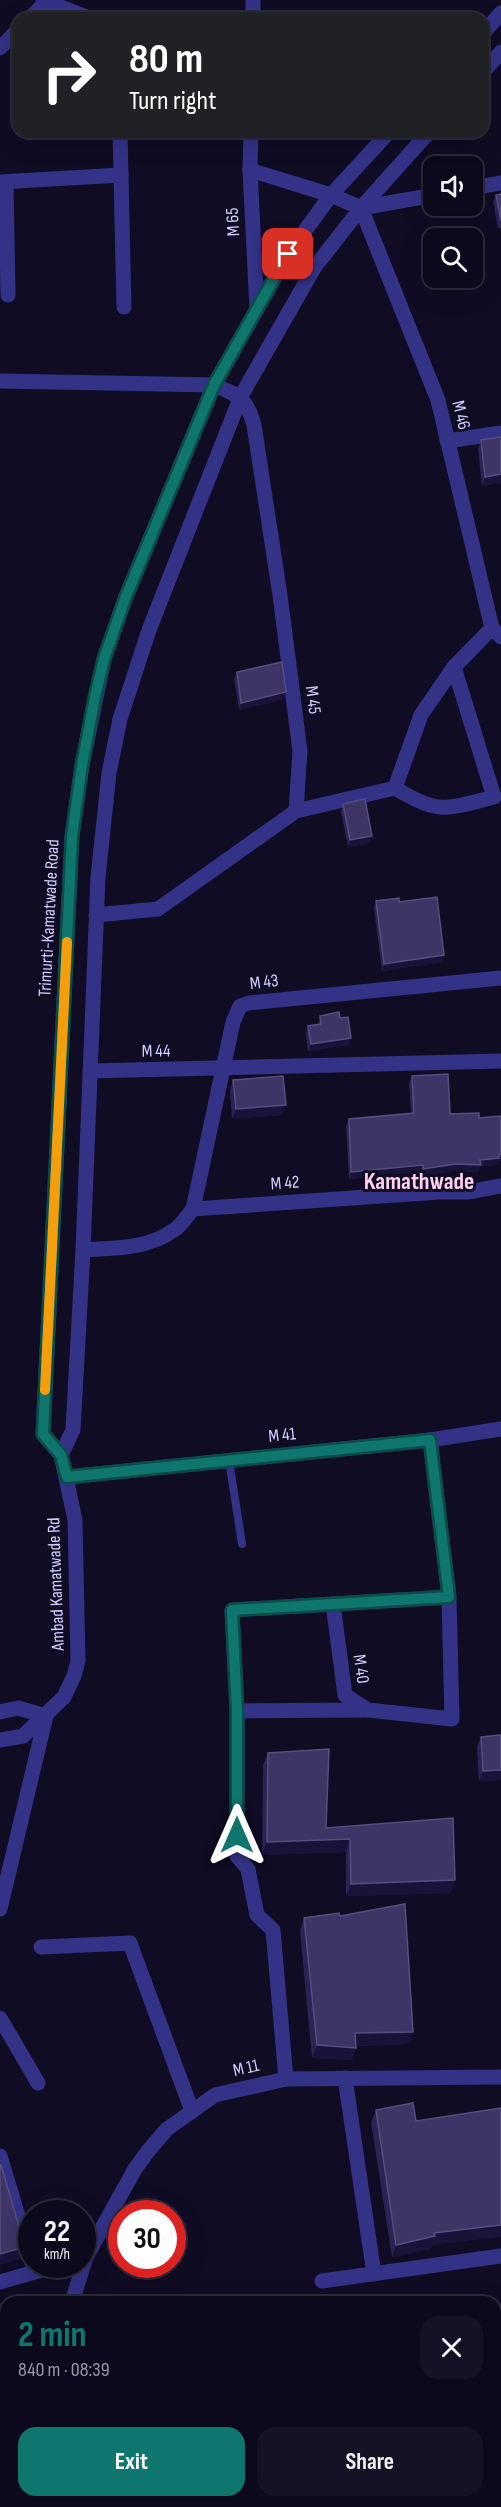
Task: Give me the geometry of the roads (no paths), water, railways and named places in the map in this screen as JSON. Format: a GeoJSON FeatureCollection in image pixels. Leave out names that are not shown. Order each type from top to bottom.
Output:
{"type":"FeatureCollection","features":[{"type":"Feature","properties":{"kind":"street"},"geometry":{"type":"LineString","coordinates":[[44,1],[73,12]]}},
{"type":"Feature","properties":{"kind":"street"},"geometry":{"type":"LineString","coordinates":[[489,26],[501,13]]}},
{"type":"Feature","properties":{"kind":"street"},"geometry":{"type":"LineString","coordinates":[[0,48],[12,36]]}},
{"type":"Feature","properties":{"kind":"street"},"geometry":{"type":"LineString","coordinates":[[489,65],[501,52]]}},
{"type":"Feature","properties":{"kind":"street"},"geometry":{"type":"LineString","coordinates":[[120,138],[124,307]]}},
{"type":"Feature","properties":{"kind":"street","name":"M 65"},"geometry":{"type":"LineString","coordinates":[[251,138],[250,170],[257,310]]}},
{"type":"Feature","properties":{"kind":"street","name":"Trimurti-Kamatwade Road"},"geometry":{"type":"LineString","coordinates":[[61,1455],[43,1434],[72,836],[82,765],[104,659],[125,599],[214,385],[288,254],[331,195],[383,138]]}},
{"type":"Feature","properties":{"kind":"street"},"geometry":{"type":"LineString","coordinates":[[61,1455],[73,1430],[83,1250],[96,915],[104,808],[120,719],[146,638],[241,396],[314,268],[361,208],[424,138]]}},
{"type":"Feature","properties":{"kind":"street"},"geometry":{"type":"LineString","coordinates":[[250,170],[331,195],[361,208],[423,197]]}},
{"type":"Feature","properties":{"kind":"street"},"geometry":{"type":"LineString","coordinates":[[8,296],[3,182],[121,175]]}},
{"type":"Feature","properties":{"kind":"street"},"geometry":{"type":"LineString","coordinates":[[483,186],[501,183]]}},
{"type":"Feature","properties":{"kind":"street","name":"M 46"},"geometry":{"type":"LineString","coordinates":[[361,208],[438,400],[497,633]]}},
{"type":"Feature","properties":{"kind":"street"},"geometry":{"type":"LineString","coordinates":[[0,381],[214,385],[241,396]]}},
{"type":"Feature","properties":{"kind":"street","name":"M 45"},"geometry":{"type":"LineString","coordinates":[[241,396],[249,409],[254,425],[281,606],[300,751],[296,811]]}},
{"type":"Feature","properties":{"kind":"street"},"geometry":{"type":"LineString","coordinates":[[447,441],[501,433]]}},
{"type":"Feature","properties":{"kind":"street"},"geometry":{"type":"LineString","coordinates":[[395,788],[421,715],[454,667],[497,633]]}},
{"type":"Feature","properties":{"kind":"street"},"geometry":{"type":"LineString","coordinates":[[96,915],[158,909],[296,811],[395,788],[417,802],[446,809],[494,797],[454,667]]}},
{"type":"Feature","properties":{"kind":"street","name":"M 43"},"geometry":{"type":"LineString","coordinates":[[193,1209],[235,1012],[240,1006],[501,978]]}},
{"type":"Feature","properties":{"kind":"street","name":"M 44"},"geometry":{"type":"LineString","coordinates":[[90,1071],[501,1061]]}},
{"type":"Feature","properties":{"kind":"street","name":"M 42"},"geometry":{"type":"LineString","coordinates":[[193,1209],[468,1192],[501,1186]]}},
{"type":"Feature","properties":{"kind":"street"},"geometry":{"type":"LineString","coordinates":[[83,1250],[127,1248],[156,1240],[176,1230],[193,1209]]}},
{"type":"Feature","properties":{"kind":"street","name":"M 41"},"geometry":{"type":"LineString","coordinates":[[67,1477],[430,1440],[501,1429]]}},
{"type":"Feature","properties":{"kind":"street"},"geometry":{"type":"LineString","coordinates":[[237,1711],[368,1710],[452,1719],[449,1597],[430,1440]]}},
{"type":"Feature","properties":{"kind":"street","name":"Ambad Kamatwade Rd"},"geometry":{"type":"LineString","coordinates":[[0,1740],[23,1736],[46,1716],[70,1688],[78,1661],[75,1520],[61,1455]]}},
{"type":"Feature","properties":{"kind":"street"},"geometry":{"type":"LineString","coordinates":[[286,2079],[273,1930],[257,1915],[248,1869],[237,1856],[237,1711],[232,1610],[449,1597]]}},
{"type":"Feature","properties":{"kind":"street","name":"M 40"},"geometry":{"type":"LineString","coordinates":[[333,1604],[345,1695],[368,1710]]}},
{"type":"Feature","properties":{"kind":"street"},"geometry":{"type":"LineString","coordinates":[[0,1712],[18,1708],[46,1716],[0,1909]]}},
{"type":"Feature","properties":{"kind":"street"},"geometry":{"type":"LineString","coordinates":[[41,1947],[130,1943],[192,2111]]}},
{"type":"Feature","properties":{"kind":"street"},"geometry":{"type":"LineString","coordinates":[[0,2018],[38,2083]]}},
{"type":"Feature","properties":{"kind":"street","name":"M 11"},"geometry":{"type":"LineString","coordinates":[[96,2236],[148,2151],[167,2129],[215,2095],[286,2079],[501,2077]]}},
{"type":"Feature","properties":{"kind":"street"},"geometry":{"type":"LineString","coordinates":[[345,2078],[374,2274]]}},
{"type":"Feature","properties":{"kind":"street"},"geometry":{"type":"LineString","coordinates":[[0,2156],[18,2217]]}},
{"type":"Feature","properties":{"kind":"street"},"geometry":{"type":"LineString","coordinates":[[322,2281],[501,2256]]}},
{"type":"Feature","properties":{"kind":"street"},"geometry":{"type":"LineString","coordinates":[[0,2282],[18,2274]]}},
{"type":"Feature","properties":{"kind":"street","name":"M 11"},"geometry":{"type":"LineString","coordinates":[[74,2296],[78,2278]]}},
{"type":"Feature","properties":{"kind":"lane"},"geometry":{"type":"LineString","coordinates":[[229,1460],[242,1544]]}},
{"type":"Feature","properties":{"kind":"district","name":"Kamathwade"},"geometry":{"type":"Point","coordinates":[419,1181]}}]}
